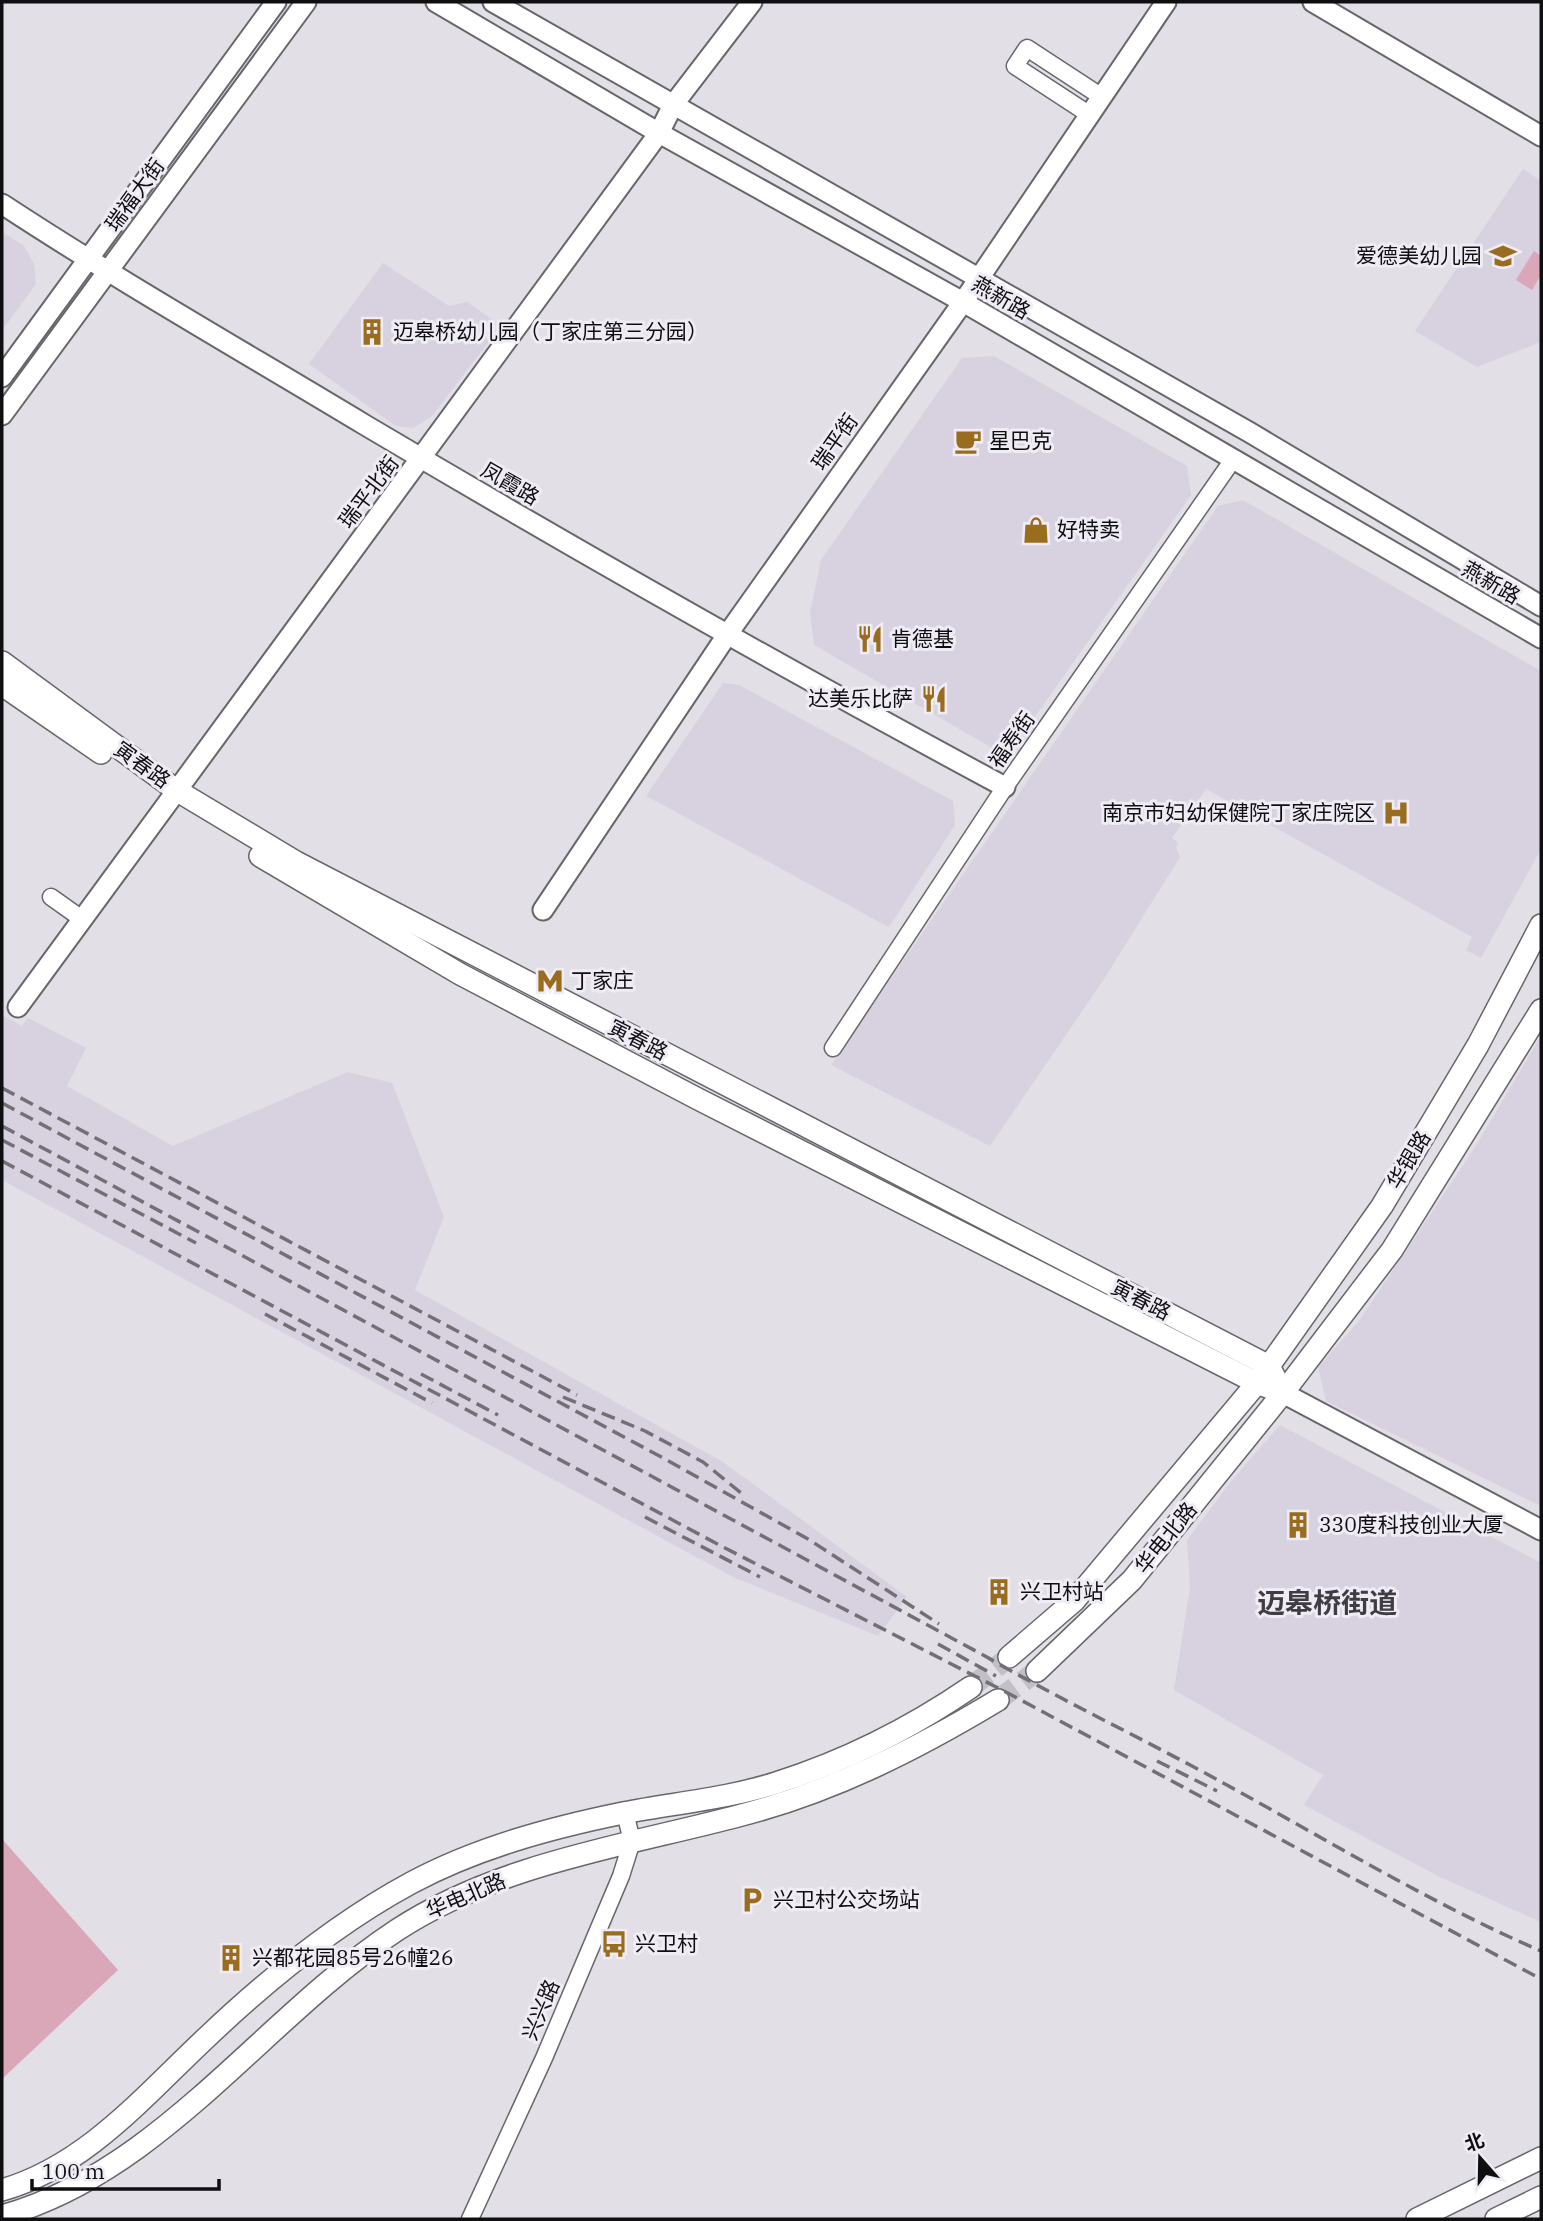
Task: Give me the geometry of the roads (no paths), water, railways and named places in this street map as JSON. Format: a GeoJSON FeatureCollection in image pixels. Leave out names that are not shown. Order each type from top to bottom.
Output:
{"type":"FeatureCollection","features":[{"type":"Feature","properties":{"kind":"main road","name":"寅春路"},"geometry":{"type":"LineString","coordinates":[[2,662],[172,795]]}},
{"type":"Feature","properties":{"kind":"main road","name":"寅春路"},"geometry":{"type":"LineString","coordinates":[[2,685],[172,795],[1263,1375]]}},
{"type":"Feature","properties":{"kind":"main road","name":"华银路"},"geometry":{"type":"LineString","coordinates":[[1263,1375],[1382,1206],[1478,1045],[1541,925]]}},
{"type":"Feature","properties":{"kind":"main road","name":"华银路"},"geometry":{"type":"LineString","coordinates":[[1283,1393],[1392,1250],[1541,1010]]}},
{"type":"Feature","properties":{"kind":"main road"},"geometry":{"type":"LineString","coordinates":[[1263,1375],[1283,1393]]}},
{"type":"Feature","properties":{"kind":"main road","name":"华电北路"},"geometry":{"type":"LineString","coordinates":[[1009,1657],[1074,1601],[1263,1375]]}},
{"type":"Feature","properties":{"kind":"main road","name":"华电北路"},"geometry":{"type":"LineString","coordinates":[[1037,1671],[1132,1580],[1283,1393]]}},
{"type":"Feature","properties":{"kind":"main road","name":"华电北路"},"geometry":{"type":"LineString","coordinates":[[2,2190],[39,2178],[116,2124],[208,2036],[302,1954],[355,1916],[456,1861],[533,1835],[625,1812],[704,1800],[775,1784],[885,1739],[927,1717],[971,1687]]}},
{"type":"Feature","properties":{"kind":"main road","name":"华电北路"},"geometry":{"type":"LineString","coordinates":[[2,2216],[51,2200],[99,2176],[169,2121],[345,1970],[423,1914],[519,1874],[632,1841],[739,1816],[817,1792],[935,1738],[998,1700]]}},
{"type":"Feature","properties":{"kind":"main road"},"geometry":{"type":"LineString","coordinates":[[1417,2219],[1541,2158]]}},
{"type":"Feature","properties":{"kind":"main road"},"geometry":{"type":"LineString","coordinates":[[1496,2219],[1541,2197]]}},
{"type":"Feature","properties":{"kind":"street","name":"瑞福大街"},"geometry":{"type":"LineString","coordinates":[[2,377],[276,2]]}},
{"type":"Feature","properties":{"kind":"street","name":"瑞福大街"},"geometry":{"type":"LineString","coordinates":[[2,415],[306,2]]}},
{"type":"Feature","properties":{"kind":"street","name":"燕新路"},"geometry":{"type":"LineString","coordinates":[[436,2],[659,133],[963,302],[1232,461],[1541,638]]}},
{"type":"Feature","properties":{"kind":"street","name":"燕新路"},"geometry":{"type":"LineString","coordinates":[[493,2],[1261,439],[1541,606]]}},
{"type":"Feature","properties":{"kind":"street","name":"瑞平北街"},"geometry":{"type":"LineString","coordinates":[[18,1007],[659,133],[673,105],[752,2]]}},
{"type":"Feature","properties":{"kind":"street","name":"瑞平街"},"geometry":{"type":"LineString","coordinates":[[543,910],[727,635],[963,302],[1166,2]]}},
{"type":"Feature","properties":{"kind":"street"},"geometry":{"type":"LineString","coordinates":[[1313,2],[1541,136]]}},
{"type":"Feature","properties":{"kind":"street"},"geometry":{"type":"LineString","coordinates":[[1090,115],[1015,66],[1027,48],[1102,97]]}},
{"type":"Feature","properties":{"kind":"street","name":"凤霞路"},"geometry":{"type":"LineString","coordinates":[[2,204],[107,272],[421,459],[727,635],[1005,786]]}},
{"type":"Feature","properties":{"kind":"street","name":"福寿街"},"geometry":{"type":"LineString","coordinates":[[834,1048],[1005,786],[1232,461]]}},
{"type":"Feature","properties":{"kind":"street"},"geometry":{"type":"LineString","coordinates":[[51,897],[82,919]]}},
{"type":"Feature","properties":{"kind":"street"},"geometry":{"type":"LineString","coordinates":[[1283,1393],[1541,1530]]}},
{"type":"Feature","properties":{"kind":"street"},"geometry":{"type":"LineString","coordinates":[[625,1812],[632,1841]]}},
{"type":"Feature","properties":{"kind":"street","name":"兴兴路"},"geometry":{"type":"LineString","coordinates":[[470,2219],[544,2058],[614,1892],[632,1841]]}},
{"type":"Feature","properties":{"kind":"tunnel"},"geometry":{"type":"LineString","coordinates":[[971,1687],[1009,1657]]}},
{"type":"Feature","properties":{"kind":"tunnel"},"geometry":{"type":"LineString","coordinates":[[998,1700],[1037,1671]]}},
{"type":"Feature","properties":{"kind":"railway"},"geometry":{"type":"LineString","coordinates":[[2,1088],[577,1395]]}},
{"type":"Feature","properties":{"kind":"railway"},"geometry":{"type":"LineString","coordinates":[[2,1103],[665,1459],[808,1539],[939,1624]]}},
{"type":"Feature","properties":{"kind":"railway"},"geometry":{"type":"LineString","coordinates":[[2,1126],[1195,1768],[1421,1893],[1541,1951]]}},
{"type":"Feature","properties":{"kind":"railway"},"geometry":{"type":"LineString","coordinates":[[2,1140],[196,1243]]}},
{"type":"Feature","properties":{"kind":"railway"},"geometry":{"type":"LineString","coordinates":[[2,1161],[723,1547],[1004,1691],[1541,1979]]}},
{"type":"Feature","properties":{"kind":"railway"},"geometry":{"type":"LineString","coordinates":[[265,1314],[432,1403]]}},
{"type":"Feature","properties":{"kind":"railway"},"geometry":{"type":"LineString","coordinates":[[421,1374],[498,1415]]}},
{"type":"Feature","properties":{"kind":"railway"},"geometry":{"type":"LineString","coordinates":[[563,1397],[645,1431],[703,1462],[746,1497]]}},
{"type":"Feature","properties":{"kind":"railway"},"geometry":{"type":"LineString","coordinates":[[645,1517],[760,1577]]}},
{"type":"Feature","properties":{"kind":"railway"},"geometry":{"type":"LineString","coordinates":[[938,1644],[996,1676]]}},
{"type":"Feature","properties":{"kind":"railway"},"geometry":{"type":"LineString","coordinates":[[1157,1761],[1217,1791]]}},
{"type":"Feature","properties":{"kind":"place","name":"爱德美幼儿园"},"geometry":{"type":"Point","coordinates":[1503,256]}},
{"type":"Feature","properties":{"kind":"place","name":"迈皋桥幼儿园（丁家庄第三分园）"},"geometry":{"type":"Point","coordinates":[372,332]}},
{"type":"Feature","properties":{"kind":"place","name":"星巴克"},"geometry":{"type":"Point","coordinates":[968,441]}},
{"type":"Feature","properties":{"kind":"place","name":"好特卖"},"geometry":{"type":"Point","coordinates":[1036,530]}},
{"type":"Feature","properties":{"kind":"place","name":"肯德基"},"geometry":{"type":"Point","coordinates":[870,639]}},
{"type":"Feature","properties":{"kind":"place","name":"达美乐比萨"},"geometry":{"type":"Point","coordinates":[934,699]}},
{"type":"Feature","properties":{"kind":"place","name":"南京市妇幼保健院丁家庄院区"},"geometry":{"type":"Point","coordinates":[1396,813]}},
{"type":"Feature","properties":{"kind":"place","name":"丁家庄"},"geometry":{"type":"Point","coordinates":[550,981]}},
{"type":"Feature","properties":{"kind":"place","name":"330度科技创业大厦"},"geometry":{"type":"Point","coordinates":[1298,1525]}},
{"type":"Feature","properties":{"kind":"place","name":"兴卫村站"},"geometry":{"type":"Point","coordinates":[999,1592]}},
{"type":"Feature","properties":{"kind":"place","name":"兴卫村公交场站"},"geometry":{"type":"Point","coordinates":[752,1900]}},
{"type":"Feature","properties":{"kind":"place","name":"兴卫村"},"geometry":{"type":"Point","coordinates":[614,1944]}},
{"type":"Feature","properties":{"kind":"place","name":"兴都花园85号26幢26"},"geometry":{"type":"Point","coordinates":[231,1958]}},
{"type":"Feature","properties":{"kind":"district","name":"迈皋桥街道"},"geometry":{"type":"Point","coordinates":[1327,1603]}}]}
